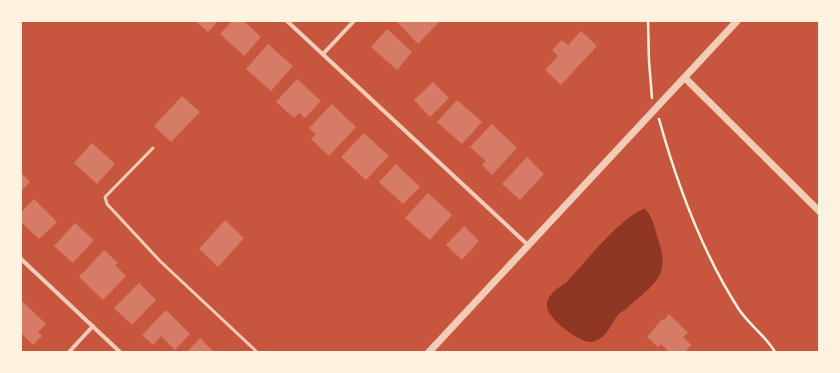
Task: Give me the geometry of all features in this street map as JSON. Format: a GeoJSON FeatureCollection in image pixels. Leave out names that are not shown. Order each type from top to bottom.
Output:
{"type":"FeatureCollection","features":[{"type":"Feature","properties":{"kind":"street"},"geometry":{"type":"LineString","coordinates":[[288,21],[529,246]]}},
{"type":"Feature","properties":{"kind":"street"},"geometry":{"type":"LineString","coordinates":[[323,54],[354,21]]}},
{"type":"Feature","properties":{"kind":"street"},"geometry":{"type":"LineString","coordinates":[[429,352],[737,21]]}},
{"type":"Feature","properties":{"kind":"street"},"geometry":{"type":"LineString","coordinates":[[685,78],[819,211]]}},
{"type":"Feature","properties":{"kind":"street"},"geometry":{"type":"LineString","coordinates":[[21,259],[120,352]]}},
{"type":"Feature","properties":{"kind":"street"},"geometry":{"type":"LineString","coordinates":[[69,352],[93,326]]}},
{"type":"Feature","properties":{"kind":"lane"},"geometry":{"type":"LineString","coordinates":[[153,148],[105,197],[107,204],[160,261],[257,352]]}},
{"type":"Feature","properties":{"kind":"path"},"geometry":{"type":"LineString","coordinates":[[648,21],[649,61],[653,100]]}},
{"type":"Feature","properties":{"kind":"path"},"geometry":{"type":"LineString","coordinates":[[658,116],[673,168],[706,248],[739,309],[766,338],[775,352]]}},
{"type":"Feature","properties":{"kind":"shaded area"},"geometry":{"type":"Polygon","coordinates":[[[645,209],[653,223],[662,252],[663,263],[657,280],[618,315],[607,332],[601,338],[592,342],[579,339],[564,329],[551,316],[547,304],[549,297],[554,291],[567,282],[616,229],[637,212],[645,209]]]}},
{"type":"Feature","properties":{"kind":"building"},"geometry":{"type":"Polygon","coordinates":[[[195,21],[218,21],[208,32],[195,21]]]}},
{"type":"Feature","properties":{"kind":"building"},"geometry":{"type":"Polygon","coordinates":[[[232,21],[244,21],[261,37],[244,56],[220,34],[232,21]]]}},
{"type":"Feature","properties":{"kind":"building"},"geometry":{"type":"Polygon","coordinates":[[[396,21],[440,21],[418,44],[396,21]]]}},
{"type":"Feature","properties":{"kind":"building"},"geometry":{"type":"Polygon","coordinates":[[[387,29],[412,52],[397,70],[371,47],[387,29]]]}},
{"type":"Feature","properties":{"kind":"building"},"geometry":{"type":"Polygon","coordinates":[[[581,31],[597,46],[561,85],[545,70],[558,56],[552,50],[562,40],[568,45],[581,31]]]}},
{"type":"Feature","properties":{"kind":"building"},"geometry":{"type":"Polygon","coordinates":[[[268,44],[293,66],[271,91],[246,69],[268,44]]]}},
{"type":"Feature","properties":{"kind":"building"},"geometry":{"type":"Polygon","coordinates":[[[297,79],[321,101],[305,118],[299,113],[294,118],[276,102],[297,79]]]}},
{"type":"Feature","properties":{"kind":"building"},"geometry":{"type":"Polygon","coordinates":[[[433,82],[449,98],[430,117],[414,100],[433,82]]]}},
{"type":"Feature","properties":{"kind":"building"},"geometry":{"type":"Polygon","coordinates":[[[182,96],[200,112],[171,142],[154,126],[182,96]]]}},
{"type":"Feature","properties":{"kind":"building"},"geometry":{"type":"Polygon","coordinates":[[[457,100],[482,122],[462,144],[437,122],[457,100]]]}},
{"type":"Feature","properties":{"kind":"building"},"geometry":{"type":"Polygon","coordinates":[[[332,104],[356,127],[329,156],[311,139],[316,134],[309,128],[332,104]]]}},
{"type":"Feature","properties":{"kind":"building"},"geometry":{"type":"Polygon","coordinates":[[[492,124],[517,148],[492,175],[482,165],[486,161],[470,147],[492,124]]]}},
{"type":"Feature","properties":{"kind":"building"},"geometry":{"type":"Polygon","coordinates":[[[364,133],[389,156],[366,180],[341,157],[364,133]]]}},
{"type":"Feature","properties":{"kind":"building"},"geometry":{"type":"Polygon","coordinates":[[[92,143],[115,164],[97,184],[74,163],[92,143]]]}},
{"type":"Feature","properties":{"kind":"building"},"geometry":{"type":"Polygon","coordinates":[[[527,157],[544,174],[520,200],[502,184],[527,157]]]}},
{"type":"Feature","properties":{"kind":"building"},"geometry":{"type":"Polygon","coordinates":[[[396,164],[420,187],[403,204],[379,182],[396,164]]]}},
{"type":"Feature","properties":{"kind":"building"},"geometry":{"type":"Polygon","coordinates":[[[21,173],[30,182],[21,191],[21,173]]]}},
{"type":"Feature","properties":{"kind":"building"},"geometry":{"type":"Polygon","coordinates":[[[428,193],[452,215],[430,240],[405,218],[428,193]]]}},
{"type":"Feature","properties":{"kind":"building"},"geometry":{"type":"Polygon","coordinates":[[[34,199],[57,222],[39,239],[21,222],[21,212],[34,199]]]}},
{"type":"Feature","properties":{"kind":"building"},"geometry":{"type":"Polygon","coordinates":[[[225,220],[244,238],[218,267],[199,249],[225,220]]]}},
{"type":"Feature","properties":{"kind":"building"},"geometry":{"type":"Polygon","coordinates":[[[75,223],[94,240],[73,263],[54,246],[75,223]]]}},
{"type":"Feature","properties":{"kind":"building"},"geometry":{"type":"Polygon","coordinates":[[[464,226],[479,241],[462,260],[446,245],[464,226]]]}},
{"type":"Feature","properties":{"kind":"building"},"geometry":{"type":"Polygon","coordinates":[[[104,250],[118,263],[115,265],[126,276],[103,300],[79,277],[104,250]]]}},
{"type":"Feature","properties":{"kind":"building"},"geometry":{"type":"Polygon","coordinates":[[[139,283],[156,300],[132,325],[114,308],[139,283]]]}},
{"type":"Feature","properties":{"kind":"building"},"geometry":{"type":"Polygon","coordinates":[[[23,302],[46,324],[38,332],[42,336],[33,345],[21,333],[21,305],[23,302]]]}},
{"type":"Feature","properties":{"kind":"building"},"geometry":{"type":"Polygon","coordinates":[[[166,310],[190,334],[175,350],[161,336],[153,345],[142,335],[166,310]]]}},
{"type":"Feature","properties":{"kind":"building"},"geometry":{"type":"Polygon","coordinates":[[[669,314],[688,333],[683,337],[691,345],[685,352],[669,352],[661,344],[658,347],[647,337],[662,319],[664,320],[669,314]]]}},
{"type":"Feature","properties":{"kind":"building"},"geometry":{"type":"Polygon","coordinates":[[[200,338],[214,352],[187,352],[200,338]]]}}]}
